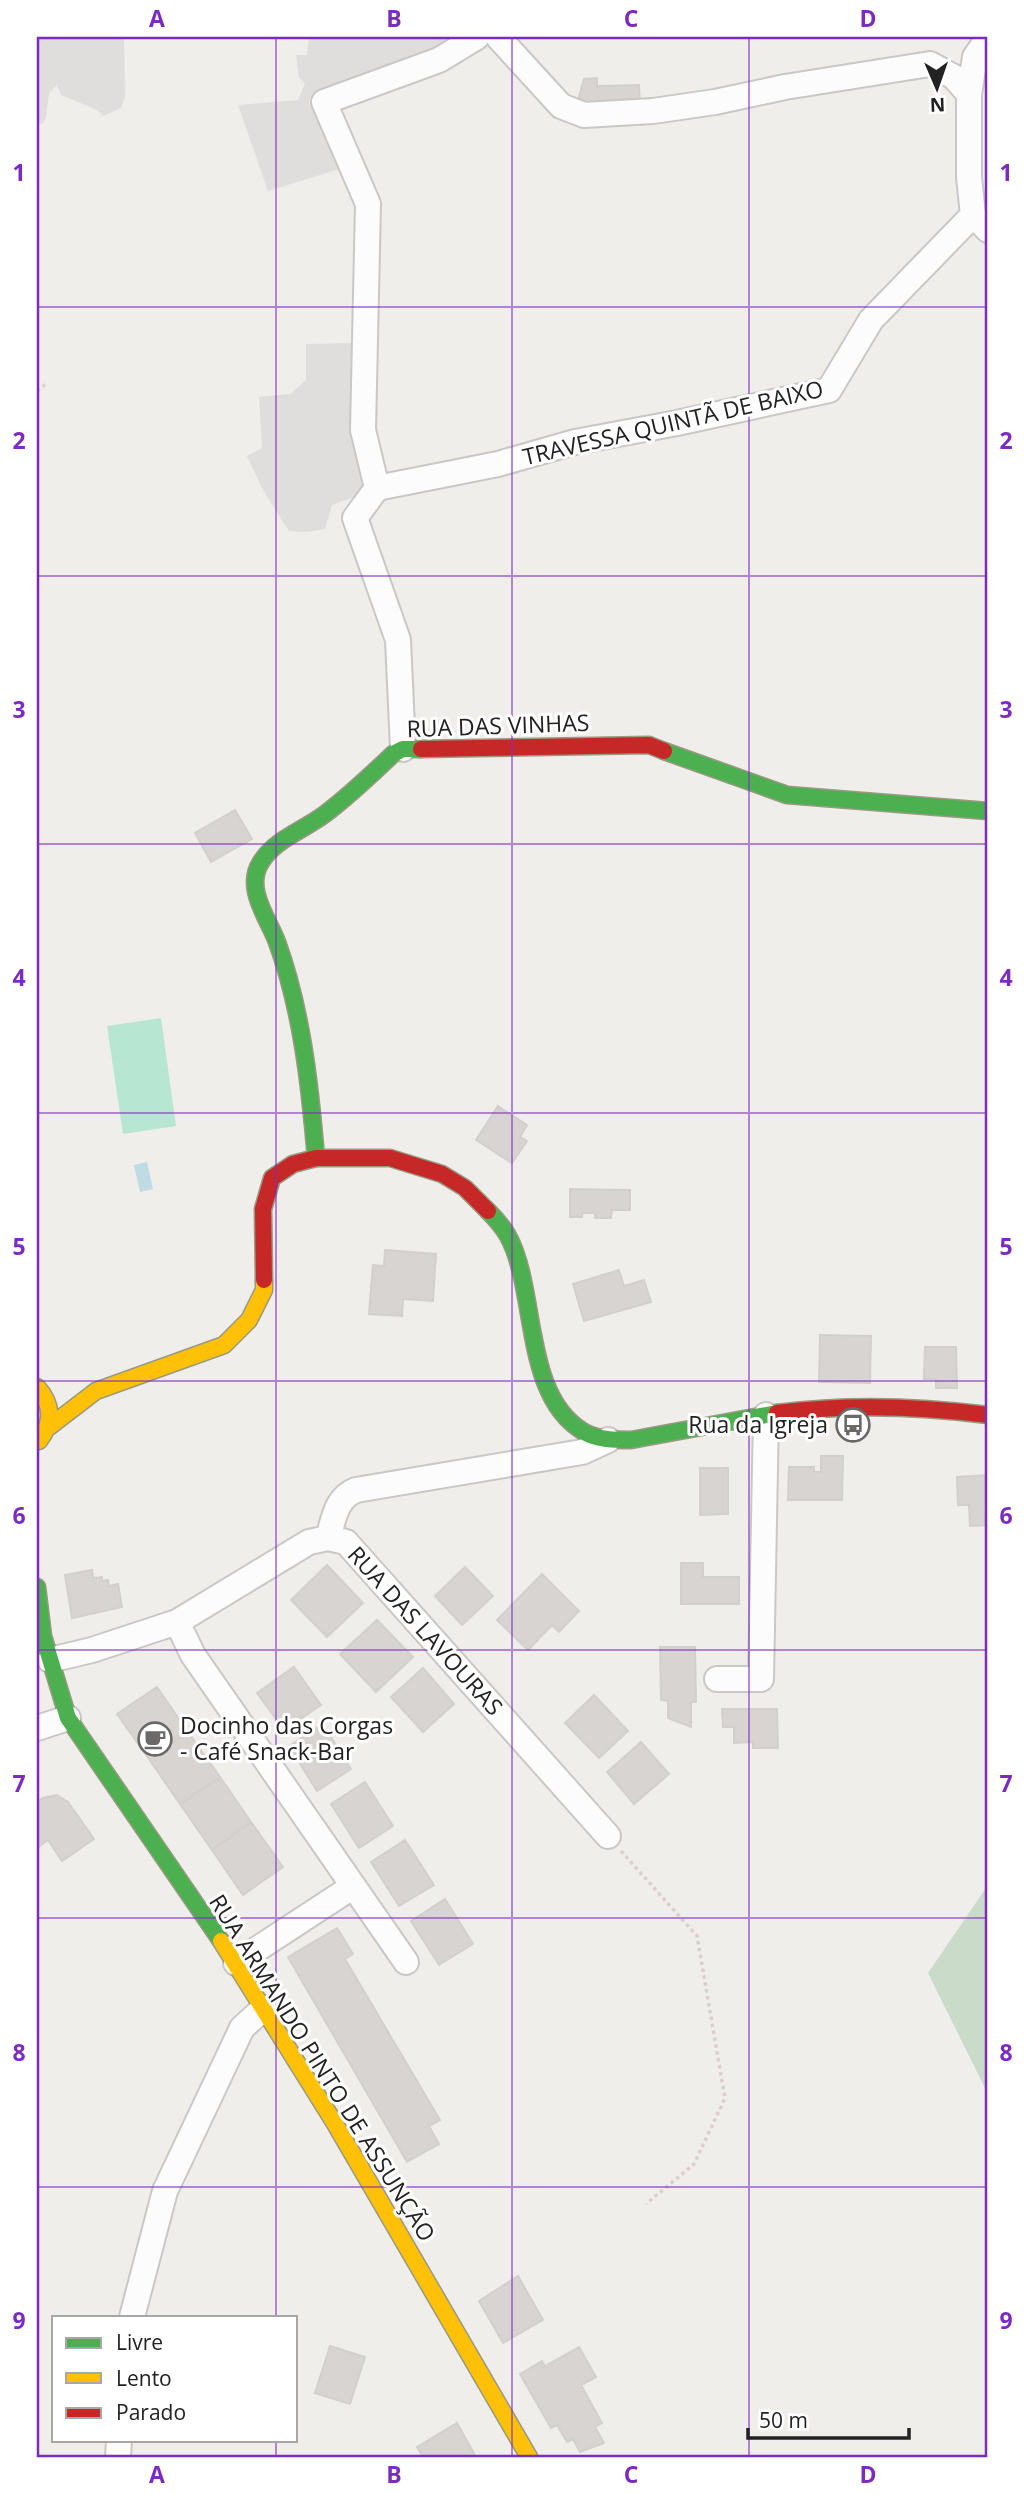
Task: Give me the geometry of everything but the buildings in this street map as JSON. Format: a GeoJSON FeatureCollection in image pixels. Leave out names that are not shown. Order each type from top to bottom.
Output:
{"type":"FeatureCollection","features":[{"type":"Feature","properties":{"kind":"street"},"geometry":{"type":"LineString","coordinates":[[403,749],[398,640],[355,518],[377,488],[363,430],[368,204],[324,102],[439,60],[477,37]]}},
{"type":"Feature","properties":{"kind":"street"},"geometry":{"type":"LineString","coordinates":[[498,37],[561,106],[584,116],[653,111],[963,60],[982,48]]}},
{"type":"Feature","properties":{"kind":"street"},"geometry":{"type":"LineString","coordinates":[[981,223],[969,177],[969,94],[982,48]]}},
{"type":"Feature","properties":{"kind":"street"},"geometry":{"type":"LineString","coordinates":[[930,64],[954,77],[969,94]]}},
{"type":"Feature","properties":{"kind":"street","name":"TRAVESSA QUINTÃ DE BAIXO"},"geometry":{"type":"LineString","coordinates":[[377,488],[498,464],[575,442],[830,390],[871,320],[981,223]]}},
{"type":"Feature","properties":{"kind":"street","name":"RUA DAS VINHAS"},"geometry":{"type":"LineString","coordinates":[[316,1158],[309,1079],[299,1015],[277,942],[254,885],[258,866],[271,849],[321,818],[403,749],[649,745],[787,795],[988,811]]}},
{"type":"Feature","properties":{"kind":"street"},"geometry":{"type":"LineString","coordinates":[[37,1444],[49,1427],[96,1391],[224,1345],[249,1320],[264,1290],[263,1209],[272,1178],[293,1164],[316,1158],[390,1158],[420,1166],[442,1174],[465,1188],[485,1206],[509,1237],[519,1265],[534,1342],[551,1396],[566,1419],[585,1433],[608,1440],[631,1440],[766,1415],[837,1408],[939,1410],[988,1415]]}},
{"type":"Feature","properties":{"kind":"street"},"geometry":{"type":"LineString","coordinates":[[37,1385],[96,1391]]}},
{"type":"Feature","properties":{"kind":"street"},"geometry":{"type":"LineString","coordinates":[[37,1385],[48,1402],[51,1415],[49,1427]]}},
{"type":"Feature","properties":{"kind":"street"},"geometry":{"type":"LineString","coordinates":[[717,1679],[761,1679],[766,1415]]}},
{"type":"Feature","properties":{"kind":"street"},"geometry":{"type":"LineString","coordinates":[[328,1538],[338,1505],[346,1494],[356,1490],[582,1452],[608,1440]]}},
{"type":"Feature","properties":{"kind":"street","name":"RUA DAS LAVOURAS"},"geometry":{"type":"LineString","coordinates":[[50,1660],[92,1650],[177,1622],[309,1542],[328,1538],[346,1542],[608,1836]]}},
{"type":"Feature","properties":{"kind":"street","name":"RUA ARMANDO PINTO DE ASSUNÇÃO"},"geometry":{"type":"LineString","coordinates":[[37,1587],[40,1636],[68,1718],[123,1802],[236,1963],[334,2122],[529,2457]]}},
{"type":"Feature","properties":{"kind":"street"},"geometry":{"type":"LineString","coordinates":[[177,1622],[193,1655],[406,1962]]}},
{"type":"Feature","properties":{"kind":"street"},"geometry":{"type":"LineString","coordinates":[[37,1728],[68,1718]]}},
{"type":"Feature","properties":{"kind":"street"},"geometry":{"type":"LineString","coordinates":[[236,1963],[352,1886]]}},
{"type":"Feature","properties":{"kind":"street"},"geometry":{"type":"LineString","coordinates":[[131,2316],[165,2192],[242,2028],[264,2008]]}},
{"type":"Feature","properties":{"kind":"path"},"geometry":{"type":"LineString","coordinates":[[37,391],[46,384]]}},
{"type":"Feature","properties":{"kind":"path"},"geometry":{"type":"LineString","coordinates":[[608,1836],[697,1936],[725,2098],[694,2164],[646,2204]]}},
{"type":"Feature","properties":{"kind":"shaded area"},"geometry":{"type":"Polygon","coordinates":[[[37,37],[124,37],[125,96],[121,108],[104,116],[97,110],[61,95],[57,85],[49,93],[46,118],[42,124],[37,124],[37,37]]]}},
{"type":"Feature","properties":{"kind":"shaded area"},"geometry":{"type":"Polygon","coordinates":[[[309,37],[460,37],[437,53],[310,97],[309,103],[343,168],[268,191],[238,105],[298,100],[305,83],[299,78],[296,55],[307,55],[309,37]]]}},
{"type":"Feature","properties":{"kind":"shaded area"},"geometry":{"type":"Polygon","coordinates":[[[356,343],[364,490],[352,498],[332,505],[325,529],[289,531],[263,490],[247,456],[262,448],[259,397],[290,394],[306,380],[306,344],[356,343]]]}},
{"type":"Feature","properties":{"kind":"green space"},"geometry":{"type":"Polygon","coordinates":[[[161,1018],[176,1126],[123,1134],[107,1026],[161,1018]]]}},
{"type":"Feature","properties":{"kind":"green space"},"geometry":{"type":"Polygon","coordinates":[[[988,1885],[988,2085],[985,2088],[928,1973],[988,1885]]]}},
{"type":"Feature","properties":{"kind":"water"},"geometry":{"type":"Polygon","coordinates":[[[147,1162],[153,1189],[140,1192],[134,1165],[147,1162]]]}},
{"type":"Feature","properties":{"kind":"traffic: fast"},"geometry":{"type":"LineString","coordinates":[[316,1158],[308,1076],[299,1022],[286,968],[259,903],[256,872],[274,847],[334,807],[393,754],[403,749],[421,749]]}},
{"type":"Feature","properties":{"kind":"traffic: fast"},"geometry":{"type":"LineString","coordinates":[[664,751],[787,795],[988,811]]}},
{"type":"Feature","properties":{"kind":"traffic: fast"},"geometry":{"type":"LineString","coordinates":[[488,1211],[506,1233],[517,1259],[534,1341],[550,1394],[564,1415],[584,1432],[601,1438],[631,1440],[777,1413]]}},
{"type":"Feature","properties":{"kind":"traffic: fast"},"geometry":{"type":"LineString","coordinates":[[37,1587],[43,1636],[68,1718],[221,1941]]}},
{"type":"Feature","properties":{"kind":"traffic: slow"},"geometry":{"type":"LineString","coordinates":[[49,1427],[96,1391],[224,1345],[249,1320],[264,1290],[264,1280]]}},
{"type":"Feature","properties":{"kind":"traffic: slow"},"geometry":{"type":"LineString","coordinates":[[37,1387],[46,1400],[49,1414],[47,1427],[39,1441]]}},
{"type":"Feature","properties":{"kind":"traffic: slow"},"geometry":{"type":"LineString","coordinates":[[221,1941],[334,2122],[529,2457]]}},
{"type":"Feature","properties":{"kind":"traffic: jam"},"geometry":{"type":"LineString","coordinates":[[421,749],[649,745],[664,751]]}},
{"type":"Feature","properties":{"kind":"traffic: jam"},"geometry":{"type":"LineString","coordinates":[[264,1280],[263,1209],[272,1178],[293,1164],[316,1158],[390,1158],[442,1174],[465,1188],[488,1211]]}},
{"type":"Feature","properties":{"kind":"traffic: jam"},"geometry":{"type":"LineString","coordinates":[[777,1413],[882,1407],[988,1415]]}},
{"type":"Feature","properties":{"kind":"place","name":"Rua da Igreja"},"geometry":{"type":"Point","coordinates":[853,1425]}},
{"type":"Feature","properties":{"kind":"place","name":"Docinho das Corgas - Café Snack-Bar"},"geometry":{"type":"Point","coordinates":[155,1739]}}]}
